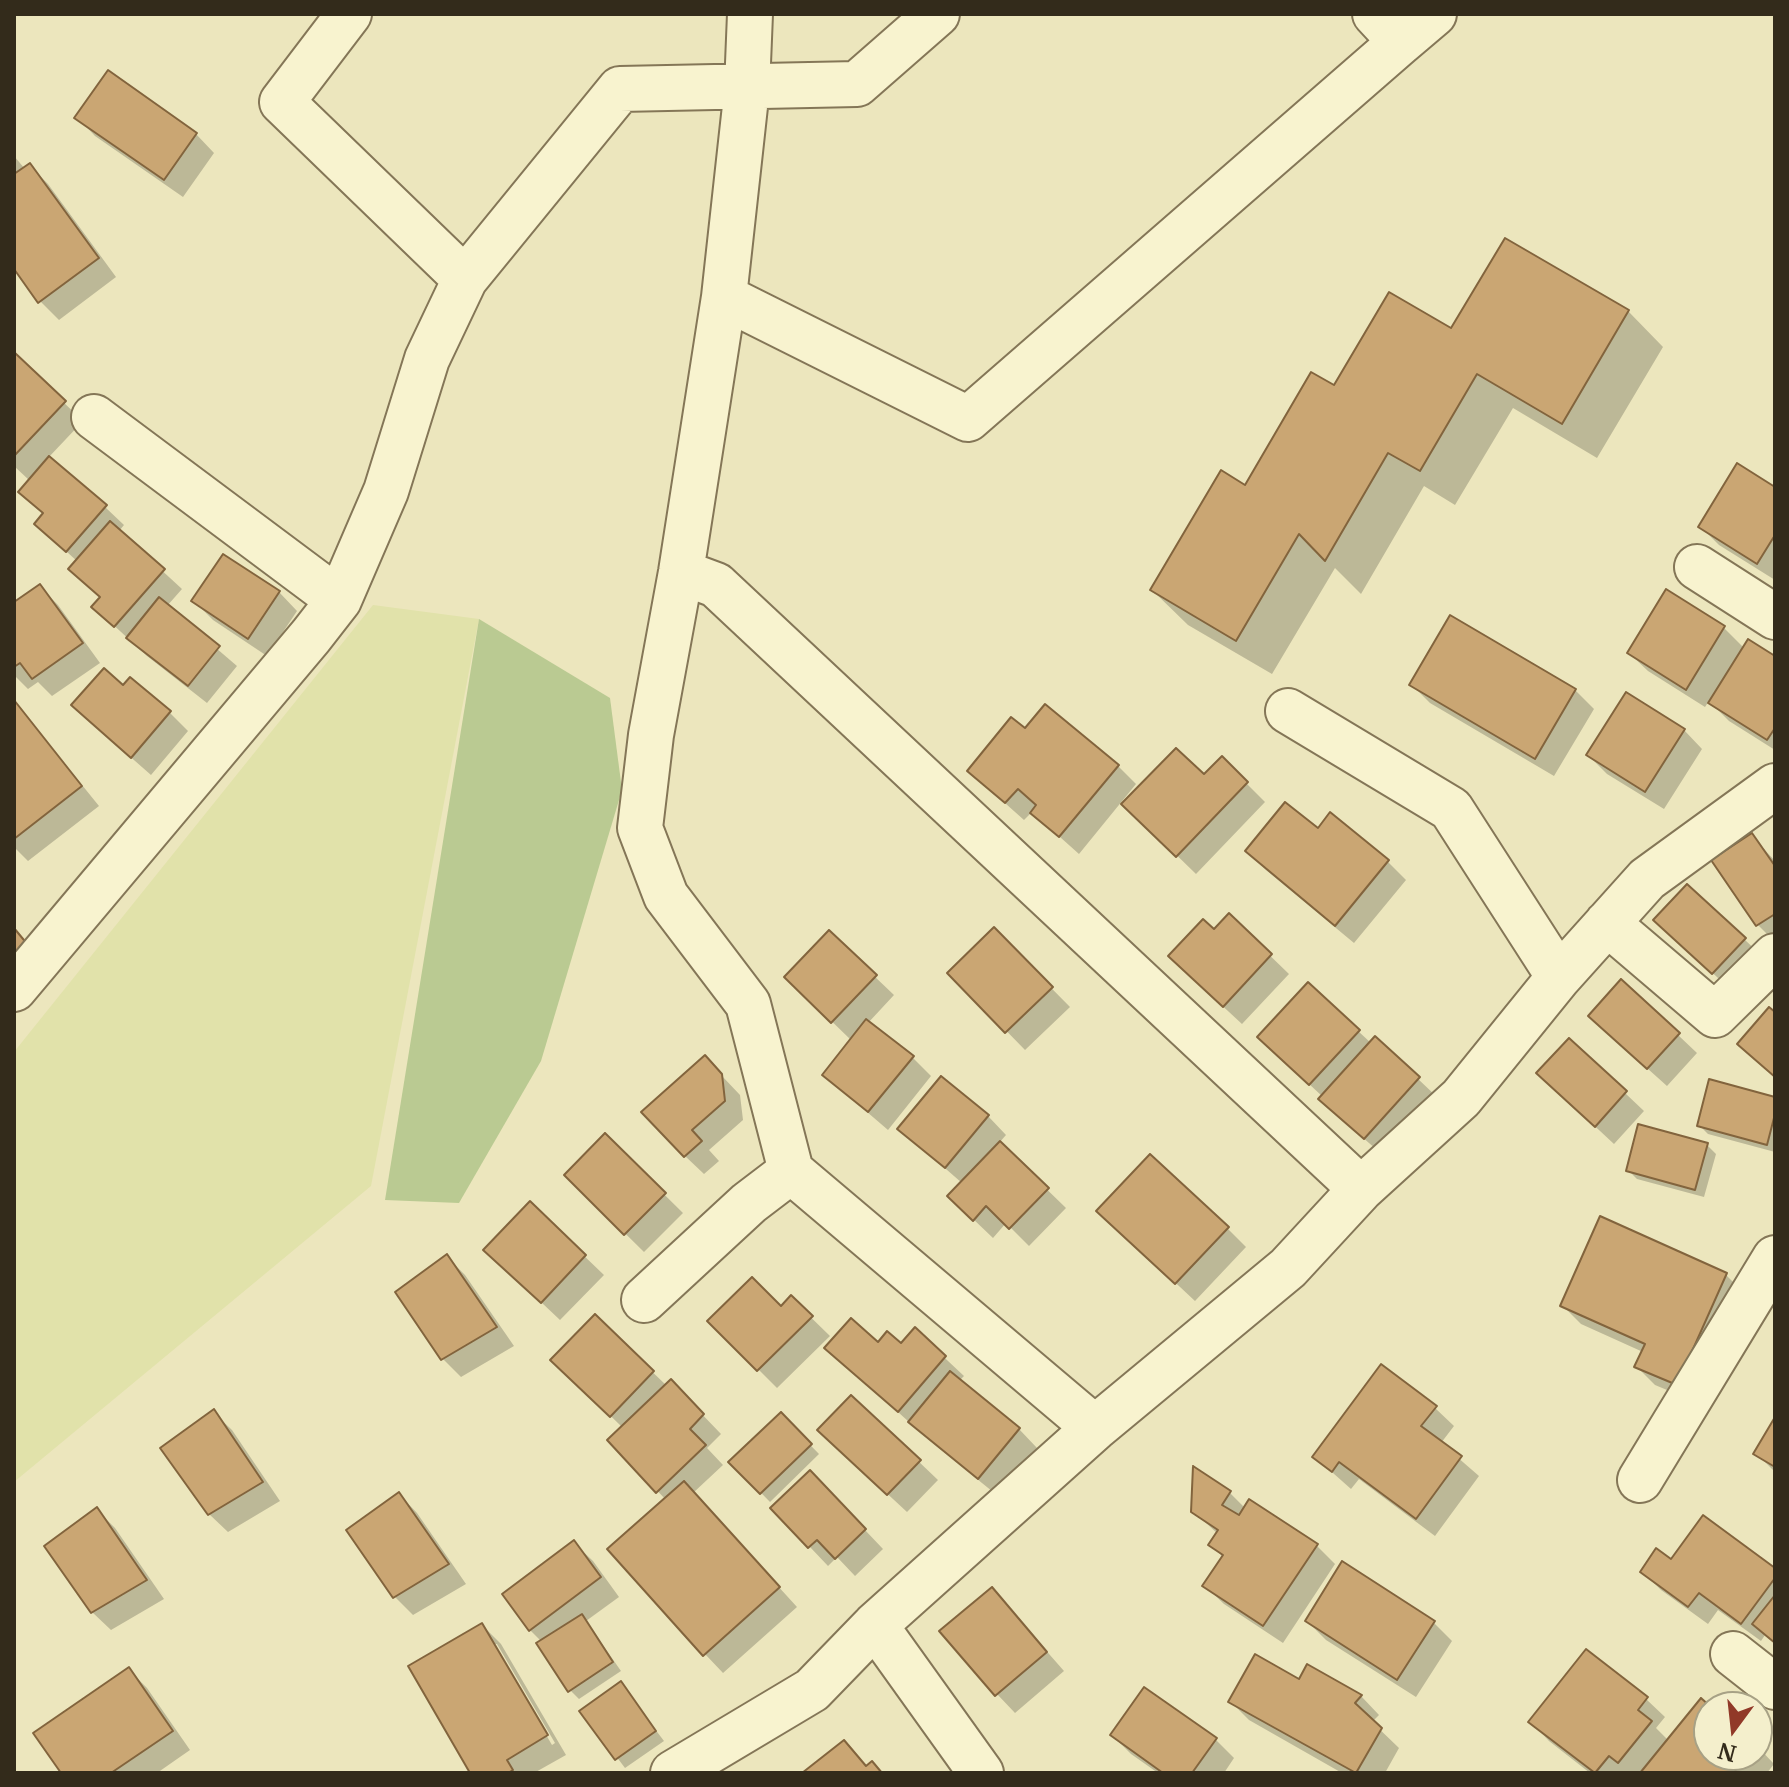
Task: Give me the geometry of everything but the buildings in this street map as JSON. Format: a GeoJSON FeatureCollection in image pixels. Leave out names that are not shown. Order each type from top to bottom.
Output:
{"type":"FeatureCollection","features":[{"type":"Feature","properties":{"kind":"street"},"geometry":{"type":"LineString","coordinates":[[349,14],[282,102],[465,279]]}},
{"type":"Feature","properties":{"kind":"street"},"geometry":{"type":"LineString","coordinates":[[750,14],[747,88],[724,297],[681,572],[651,735],[640,828],[666,896],[748,1004],[791,1171],[1095,1428]]}},
{"type":"Feature","properties":{"kind":"street"},"geometry":{"type":"LineString","coordinates":[[14,989],[339,600],[386,491],[427,359],[465,279],[620,89],[857,84],[937,14]]}},
{"type":"Feature","properties":{"kind":"street"},"geometry":{"type":"LineString","coordinates":[[724,297],[968,419],[1388,28],[1434,14]]}},
{"type":"Feature","properties":{"kind":"street"},"geometry":{"type":"LineString","coordinates":[[94,417],[339,600]]}},
{"type":"Feature","properties":{"kind":"street"},"geometry":{"type":"LineString","coordinates":[[1697,567],[1775,617]]}},
{"type":"Feature","properties":{"kind":"street"},"geometry":{"type":"LineString","coordinates":[[681,572],[716,585],[1361,1189]]}},
{"type":"Feature","properties":{"kind":"street"},"geometry":{"type":"LineString","coordinates":[[1288,711],[1451,809],[1559,977]]}},
{"type":"Feature","properties":{"kind":"street"},"geometry":{"type":"LineString","coordinates":[[673,1773],[812,1690],[875,1625],[1095,1428],[1288,1268],[1361,1189],[1461,1098],[1559,977],[1647,879],[1775,786]]}},
{"type":"Feature","properties":{"kind":"street"},"geometry":{"type":"LineString","coordinates":[[1607,923],[1715,1015],[1775,956]]}},
{"type":"Feature","properties":{"kind":"street"},"geometry":{"type":"LineString","coordinates":[[644,1300],[749,1203],[791,1171]]}},
{"type":"Feature","properties":{"kind":"street"},"geometry":{"type":"LineString","coordinates":[[1640,1480],[1775,1258]]}},
{"type":"Feature","properties":{"kind":"street"},"geometry":{"type":"LineString","coordinates":[[875,1625],[981,1773]]}},
{"type":"Feature","properties":{"kind":"street"},"geometry":{"type":"LineString","coordinates":[[1733,1654],[1775,1687]]}},
{"type":"Feature","properties":{"kind":"green space"},"geometry":{"type":"Polygon","coordinates":[[[373,605],[479,619],[371,1186],[14,1482],[14,1052],[373,605]]]}},
{"type":"Feature","properties":{"kind":"green space"},"geometry":{"type":"Polygon","coordinates":[[[479,619],[610,698],[622,790],[541,1061],[459,1203],[385,1200],[479,619]]]}}]}
